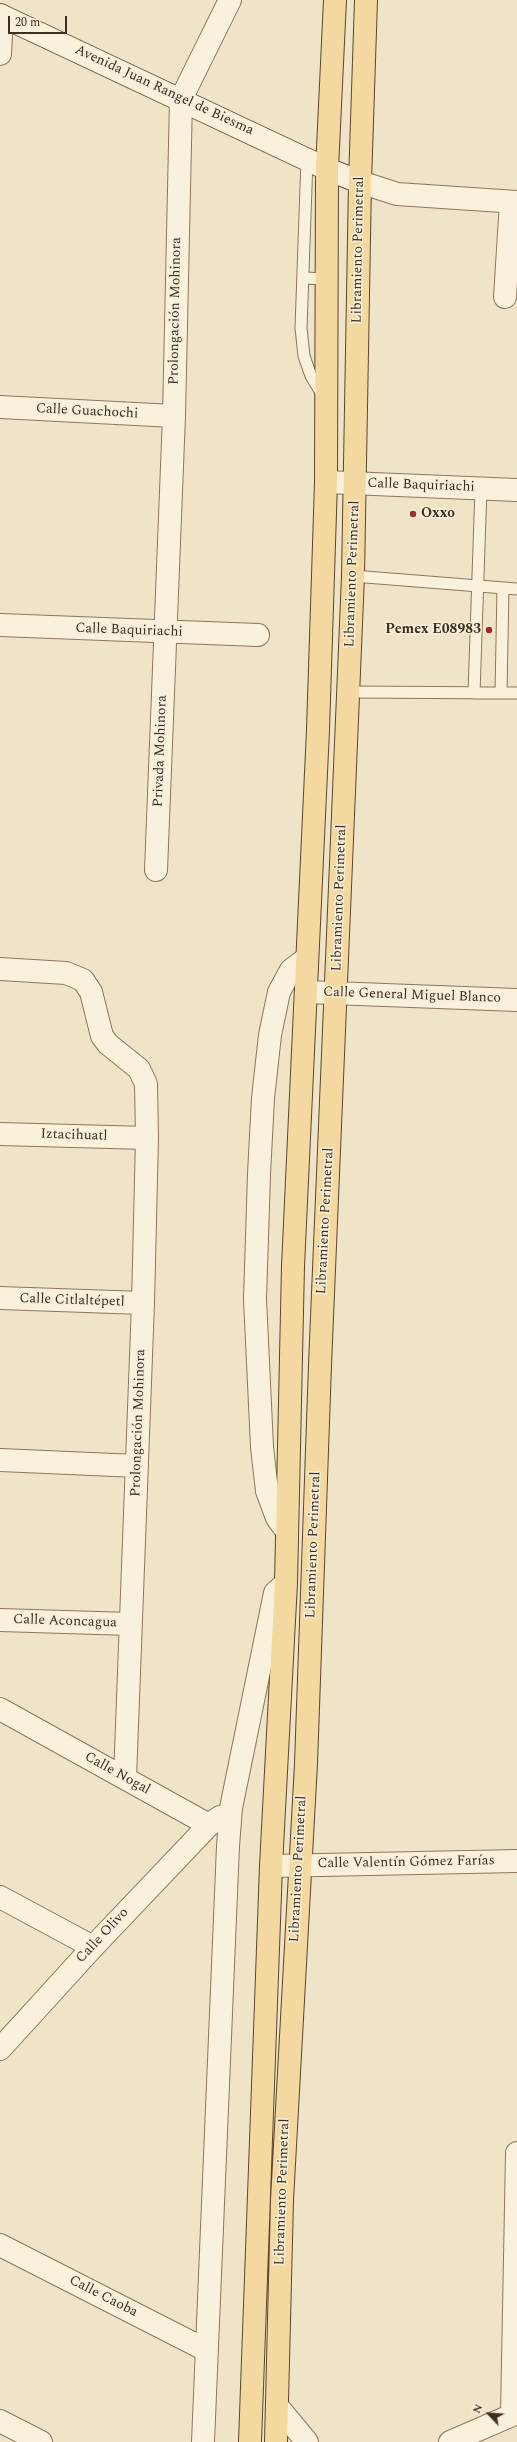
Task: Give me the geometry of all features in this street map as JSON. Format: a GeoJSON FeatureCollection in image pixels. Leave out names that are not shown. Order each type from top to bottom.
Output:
{"type":"FeatureCollection","features":[{"type":"Feature","properties":{"kind":"main road","name":"Libramiento Perimetral"},"geometry":{"type":"LineString","coordinates":[[250,2442],[271,1866],[286,1583],[293,1266],[306,992],[326,482],[328,169],[335,0]]}},
{"type":"Feature","properties":{"kind":"main road","name":"Libramiento Perimetral"},"geometry":{"type":"LineString","coordinates":[[276,2442],[282,2200],[310,1677],[349,692],[356,484],[360,182],[366,0]]}},
{"type":"Feature","properties":{"kind":"street","name":"Prolongación Mohinora"},"geometry":{"type":"LineString","coordinates":[[166,632],[174,416],[181,99],[230,0]]}},
{"type":"Feature","properties":{"kind":"street","name":"Avenida Juan Rangel de Biesma"},"geometry":{"type":"LineString","coordinates":[[1,15],[328,169],[360,182],[397,194],[514,202]]}},
{"type":"Feature","properties":{"kind":"street"},"geometry":{"type":"LineString","coordinates":[[0,54],[1,15]]}},
{"type":"Feature","properties":{"kind":"street"},"geometry":{"type":"LineString","coordinates":[[505,296],[514,202]]}},
{"type":"Feature","properties":{"kind":"street","name":"Calle Guachochi"},"geometry":{"type":"LineString","coordinates":[[0,407],[174,416]]}},
{"type":"Feature","properties":{"kind":"street","name":"Calle Baquiriachi"},"geometry":{"type":"LineString","coordinates":[[326,482],[517,490]]}},
{"type":"Feature","properties":{"kind":"street","name":"Calle Baquiriachi"},"geometry":{"type":"LineString","coordinates":[[0,625],[258,635]]}},
{"type":"Feature","properties":{"kind":"street","name":"Privada Mohinora"},"geometry":{"type":"LineString","coordinates":[[156,870],[166,632]]}},
{"type":"Feature","properties":{"kind":"street"},"geometry":{"type":"LineString","coordinates":[[286,1530],[277,1518],[267,1492],[262,1447],[255,1299],[259,1174],[268,1050],[279,992],[291,970],[307,958]]}},
{"type":"Feature","properties":{"kind":"street","name":"Prolongación Mohinora"},"geometry":{"type":"LineString","coordinates":[[0,969],[66,973],[84,980],[91,992],[102,1036],[108,1044],[139,1069],[146,1084],[148,1138],[125,1778]]}},
{"type":"Feature","properties":{"kind":"street","name":"Calle General Miguel Blanco"},"geometry":{"type":"LineString","coordinates":[[306,992],[517,1000]]}},
{"type":"Feature","properties":{"kind":"street","name":"Iztacihuatl"},"geometry":{"type":"LineString","coordinates":[[0,1134],[148,1138]]}},
{"type":"Feature","properties":{"kind":"street","name":"Calle Citlaltépetl"},"geometry":{"type":"LineString","coordinates":[[0,1298],[143,1303]]}},
{"type":"Feature","properties":{"kind":"street"},"geometry":{"type":"LineString","coordinates":[[0,1460],[137,1466]]}},
{"type":"Feature","properties":{"kind":"street"},"geometry":{"type":"LineString","coordinates":[[203,2442],[228,1846],[231,1808],[275,1593],[286,1583]]}},
{"type":"Feature","properties":{"kind":"street","name":"Calle Aconcagua"},"geometry":{"type":"LineString","coordinates":[[0,1620],[130,1624]]}},
{"type":"Feature","properties":{"kind":"street","name":"Calle Nogal"},"geometry":{"type":"LineString","coordinates":[[0,1710],[209,1825]]}},
{"type":"Feature","properties":{"kind":"street"},"geometry":{"type":"LineString","coordinates":[[209,1825],[231,1808]]}},
{"type":"Feature","properties":{"kind":"street","name":"Calle Olivo"},"geometry":{"type":"LineString","coordinates":[[0,2049],[92,1947],[209,1825]]}},
{"type":"Feature","properties":{"kind":"street","name":"Calle Valentín Gómez Farías"},"geometry":{"type":"LineString","coordinates":[[271,1866],[517,1861]]}},
{"type":"Feature","properties":{"kind":"street"},"geometry":{"type":"LineString","coordinates":[[0,1897],[92,1947]]}},
{"type":"Feature","properties":{"kind":"street"},"geometry":{"type":"LineString","coordinates":[[450,2442],[514,2414],[517,2152]]}},
{"type":"Feature","properties":{"kind":"street","name":"Calle Caoba"},"geometry":{"type":"LineString","coordinates":[[0,2245],[206,2350]]}},
{"type":"Feature","properties":{"kind":"street"},"geometry":{"type":"LineString","coordinates":[[278,2407],[306,2442]]}},
{"type":"Feature","properties":{"kind":"street"},"geometry":{"type":"LineString","coordinates":[[0,2421],[42,2442]]}},
{"type":"Feature","properties":{"kind":"lane"},"geometry":{"type":"LineString","coordinates":[[307,159],[301,328],[304,356],[311,376],[327,402]]}},
{"type":"Feature","properties":{"kind":"lane"},"geometry":{"type":"LineString","coordinates":[[303,278],[328,279]]}},
{"type":"Feature","properties":{"kind":"lane"},"geometry":{"type":"LineString","coordinates":[[474,693],[481,488]]}},
{"type":"Feature","properties":{"kind":"lane"},"geometry":{"type":"LineString","coordinates":[[353,576],[517,589]]}},
{"type":"Feature","properties":{"kind":"lane"},"geometry":{"type":"LineString","coordinates":[[501,693],[504,588]]}},
{"type":"Feature","properties":{"kind":"lane"},"geometry":{"type":"LineString","coordinates":[[349,692],[517,693]]}},
{"type":"Feature","properties":{"kind":"place","name":"Oxxo"},"geometry":{"type":"Point","coordinates":[413,514]}},
{"type":"Feature","properties":{"kind":"place","name":"Pemex E08983"},"geometry":{"type":"Point","coordinates":[489,630]}}]}
